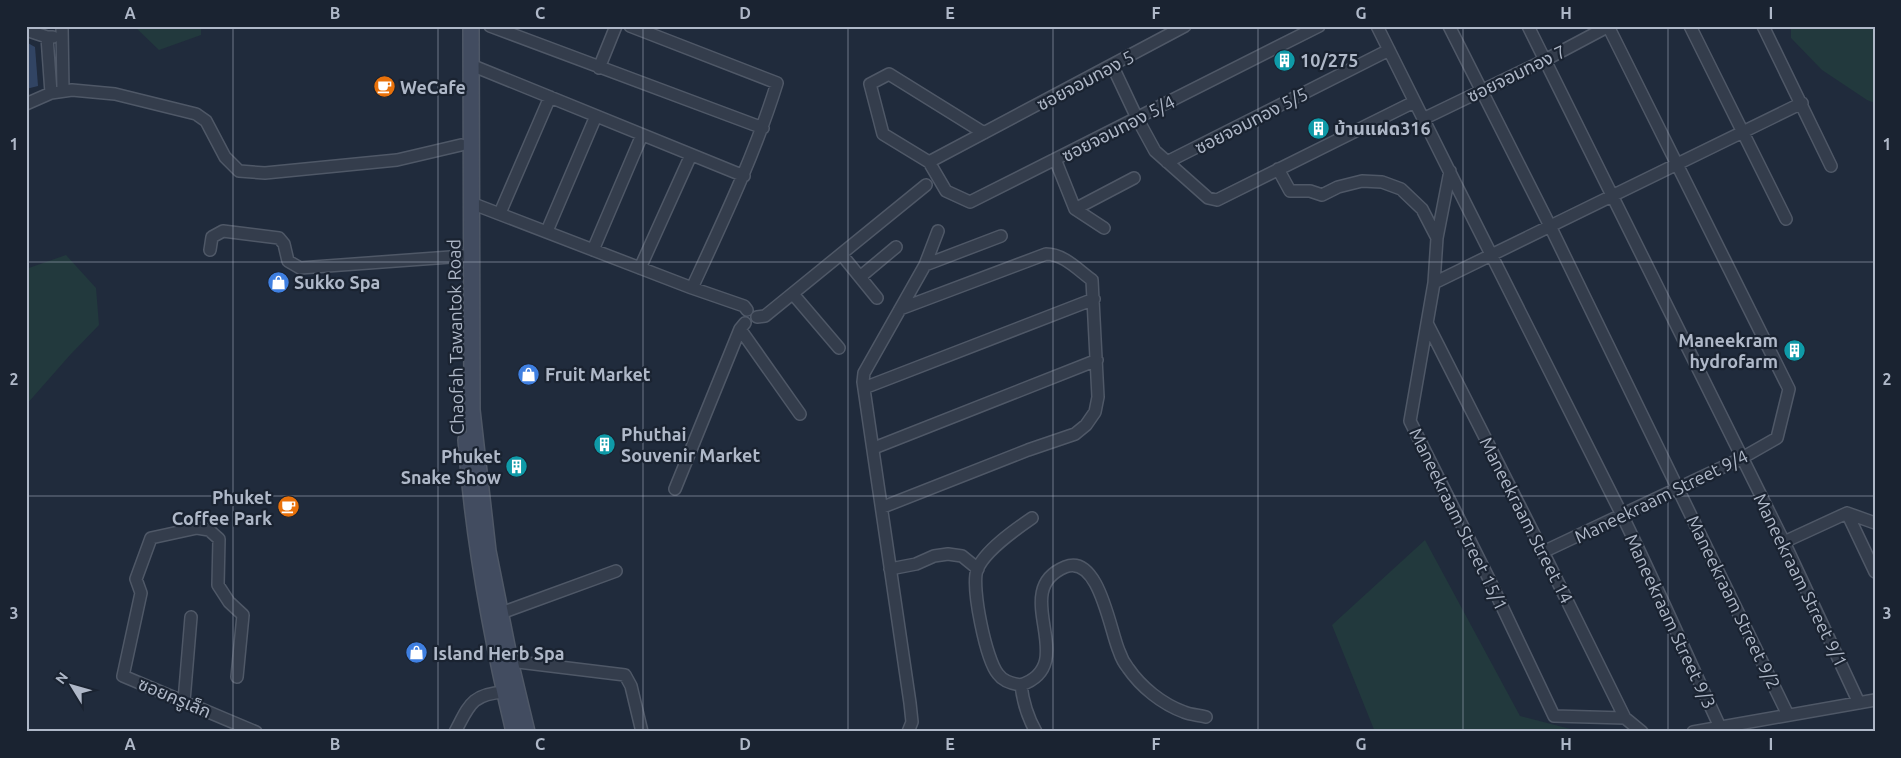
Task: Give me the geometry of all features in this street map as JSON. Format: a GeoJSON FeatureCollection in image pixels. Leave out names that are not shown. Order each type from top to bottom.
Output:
{"type":"FeatureCollection","features":[{"type":"Feature","properties":{"kind":"main road","name":"Chaofah Tawantok Road"},"geometry":{"type":"LineString","coordinates":[[460,26],[461,145],[465,205],[466,439],[470,494],[504,662],[527,732]]}},
{"type":"Feature","properties":{"kind":"main road","name":"Chaofah Tawantok Road"},"geometry":{"type":"LineString","coordinates":[[471,26],[472,410],[495,616]]}},
{"type":"Feature","properties":{"kind":"main road","name":"Chaofah Tawantok Road"},"geometry":{"type":"LineString","coordinates":[[504,662],[504,692],[514,732]]}},
{"type":"Feature","properties":{"kind":"street"},"geometry":{"type":"LineString","coordinates":[[490,26],[763,128]]}},
{"type":"Feature","properties":{"kind":"street"},"geometry":{"type":"LineString","coordinates":[[599,68],[616,26]]}},
{"type":"Feature","properties":{"kind":"street"},"geometry":{"type":"LineString","coordinates":[[630,26],[777,83],[763,128],[744,176],[692,288]]}},
{"type":"Feature","properties":{"kind":"street","name":"ซอยจอมทอง 5"},"geometry":{"type":"LineString","coordinates":[[929,162],[1186,26]]}},
{"type":"Feature","properties":{"kind":"street","name":"ซอยจอมทอง 5/4"},"geometry":{"type":"LineString","coordinates":[[929,162],[946,191],[970,202],[1319,26]]}},
{"type":"Feature","properties":{"kind":"street"},"geometry":{"type":"LineString","coordinates":[[1377,26],[1450,171],[1490,256],[1622,515]]}},
{"type":"Feature","properties":{"kind":"street","name":"Maneekraam Street 9/2"},"geometry":{"type":"LineString","coordinates":[[1449,26],[1679,488],[1788,715]]}},
{"type":"Feature","properties":{"kind":"street","name":"Maneekraam Street 9/1"},"geometry":{"type":"LineString","coordinates":[[1528,26],[1784,542],[1859,702]]}},
{"type":"Feature","properties":{"kind":"street","name":"ซอยจอมทอง 7"},"geometry":{"type":"LineString","coordinates":[[1423,119],[1545,60],[1608,26]]}},
{"type":"Feature","properties":{"kind":"street","name":"Maneekraam Street 9/4"},"geometry":{"type":"LineString","coordinates":[[1543,552],[1742,458],[1777,438],[1789,389],[1608,26]]}},
{"type":"Feature","properties":{"kind":"street"},"geometry":{"type":"LineString","coordinates":[[1690,26],[1786,219]]}},
{"type":"Feature","properties":{"kind":"street"},"geometry":{"type":"LineString","coordinates":[[1763,26],[1831,166]]}},
{"type":"Feature","properties":{"kind":"street"},"geometry":{"type":"LineString","coordinates":[[26,30],[47,37],[62,32],[62,90]]}},
{"type":"Feature","properties":{"kind":"street"},"geometry":{"type":"LineString","coordinates":[[47,37],[50,93]]}},
{"type":"Feature","properties":{"kind":"street","name":"ซอยจอมทอง 5/5"},"geometry":{"type":"LineString","coordinates":[[1168,162],[1389,50]]}},
{"type":"Feature","properties":{"kind":"street"},"geometry":{"type":"LineString","coordinates":[[471,65],[744,176]]}},
{"type":"Feature","properties":{"kind":"street"},"geometry":{"type":"LineString","coordinates":[[1112,65],[1155,151],[1208,198],[1217,200],[1414,102]]}},
{"type":"Feature","properties":{"kind":"street"},"geometry":{"type":"LineString","coordinates":[[929,162],[883,134],[870,84],[889,74],[984,133]]}},
{"type":"Feature","properties":{"kind":"street"},"geometry":{"type":"LineString","coordinates":[[26,104],[50,93],[62,90],[115,94],[196,114],[206,121],[225,158],[239,171],[265,173],[397,160],[461,145]]}},
{"type":"Feature","properties":{"kind":"street"},"geometry":{"type":"LineString","coordinates":[[500,213],[550,97]]}},
{"type":"Feature","properties":{"kind":"street"},"geometry":{"type":"LineString","coordinates":[[1434,283],[1802,103]]}},
{"type":"Feature","properties":{"kind":"street"},"geometry":{"type":"LineString","coordinates":[[547,231],[596,116]]}},
{"type":"Feature","properties":{"kind":"street"},"geometry":{"type":"LineString","coordinates":[[593,250],[642,135]]}},
{"type":"Feature","properties":{"kind":"street"},"geometry":{"type":"LineString","coordinates":[[640,268],[691,155]]}},
{"type":"Feature","properties":{"kind":"street"},"geometry":{"type":"LineString","coordinates":[[1055,159],[1075,209],[1104,228]]}},
{"type":"Feature","properties":{"kind":"street"},"geometry":{"type":"LineString","coordinates":[[1278,169],[1290,191],[1310,191],[1322,195],[1338,187],[1362,181],[1382,182],[1400,189],[1422,209],[1438,238]]}},
{"type":"Feature","properties":{"kind":"street","name":"Maneekraam Street 15/1"},"geometry":{"type":"LineString","coordinates":[[1450,171],[1438,238],[1434,283],[1410,421],[1489,579],[1554,716],[1625,718]]}},
{"type":"Feature","properties":{"kind":"street"},"geometry":{"type":"LineString","coordinates":[[1075,209],[1134,178]]}},
{"type":"Feature","properties":{"kind":"street"},"geometry":{"type":"LineString","coordinates":[[743,326],[753,324],[758,317],[765,316],[926,185]]}},
{"type":"Feature","properties":{"kind":"street"},"geometry":{"type":"LineString","coordinates":[[471,203],[692,288],[744,306],[746,310]]}},
{"type":"Feature","properties":{"kind":"street"},"geometry":{"type":"LineString","coordinates":[[210,250],[212,237],[223,231],[279,238],[284,244],[288,261],[300,268],[464,256]]}},
{"type":"Feature","properties":{"kind":"street"},"geometry":{"type":"LineString","coordinates":[[908,732],[912,722],[910,703],[890,569],[883,507],[864,388],[864,373],[925,265],[938,231]]}},
{"type":"Feature","properties":{"kind":"street"},"geometry":{"type":"LineString","coordinates":[[925,265],[1001,236]]}},
{"type":"Feature","properties":{"kind":"street"},"geometry":{"type":"LineString","coordinates":[[860,277],[896,247]]}},
{"type":"Feature","properties":{"kind":"street"},"geometry":{"type":"LineString","coordinates":[[883,507],[1028,450],[1075,434],[1086,425],[1095,412],[1098,397],[1092,280],[1070,263],[1054,254],[1046,254],[900,309]]}},
{"type":"Feature","properties":{"kind":"street"},"geometry":{"type":"LineString","coordinates":[[842,255],[878,298]]}},
{"type":"Feature","properties":{"kind":"street"},"geometry":{"type":"LineString","coordinates":[[793,294],[839,348]]}},
{"type":"Feature","properties":{"kind":"street"},"geometry":{"type":"LineString","coordinates":[[864,388],[1094,298]]}},
{"type":"Feature","properties":{"kind":"street"},"geometry":{"type":"LineString","coordinates":[[746,310],[753,310],[758,317]]}},
{"type":"Feature","properties":{"kind":"street"},"geometry":{"type":"LineString","coordinates":[[746,310],[742,316],[743,326],[800,414]]}},
{"type":"Feature","properties":{"kind":"street","name":"Maneekraam Street 14"},"geometry":{"type":"LineString","coordinates":[[1427,323],[1625,718]]}},
{"type":"Feature","properties":{"kind":"street"},"geometry":{"type":"LineString","coordinates":[[675,489],[743,326]]}},
{"type":"Feature","properties":{"kind":"street"},"geometry":{"type":"LineString","coordinates":[[874,448],[1097,360]]}},
{"type":"Feature","properties":{"kind":"street"},"geometry":{"type":"LineString","coordinates":[[1784,542],[1847,513],[1875,523]]}},
{"type":"Feature","properties":{"kind":"street"},"geometry":{"type":"LineString","coordinates":[[1847,513],[1875,572]]}},
{"type":"Feature","properties":{"kind":"street","name":"Maneekraam Street 9/3"},"geometry":{"type":"LineString","coordinates":[[1622,515],[1720,727]]}},
{"type":"Feature","properties":{"kind":"street"},"geometry":{"type":"LineString","coordinates":[[1032,518],[1008,535],[993,550],[978,569],[975,582],[983,631],[991,664],[999,676],[1006,681],[1021,685],[1037,677],[1045,667],[1047,654],[1040,599],[1045,585],[1052,576],[1065,567],[1075,565],[1084,568],[1092,576],[1099,589],[1119,652],[1128,669],[1159,699],[1184,712],[1206,717]]}},
{"type":"Feature","properties":{"kind":"street","name":"ซอยครูเล็ก"},"geometry":{"type":"LineString","coordinates":[[237,677],[243,615],[229,602],[218,585],[219,539],[209,530],[197,528],[151,538],[136,578],[141,593],[123,676],[256,732]]}},
{"type":"Feature","properties":{"kind":"street"},"geometry":{"type":"LineString","coordinates":[[890,569],[916,564],[934,556],[948,554],[962,556],[978,569]]}},
{"type":"Feature","properties":{"kind":"street"},"geometry":{"type":"LineString","coordinates":[[495,616],[616,571]]}},
{"type":"Feature","properties":{"kind":"street"},"geometry":{"type":"LineString","coordinates":[[184,701],[191,617]]}},
{"type":"Feature","properties":{"kind":"street"},"geometry":{"type":"LineString","coordinates":[[504,662],[625,675],[631,686],[642,732]]}},
{"type":"Feature","properties":{"kind":"street"},"geometry":{"type":"LineString","coordinates":[[1021,685],[1022,701],[1036,732]]}},
{"type":"Feature","properties":{"kind":"street"},"geometry":{"type":"LineString","coordinates":[[455,732],[471,703],[490,693],[504,692]]}},
{"type":"Feature","properties":{"kind":"street"},"geometry":{"type":"LineString","coordinates":[[1693,732],[1875,700]]}},
{"type":"Feature","properties":{"kind":"street"},"geometry":{"type":"LineString","coordinates":[[1625,718],[1642,732]]}},
{"type":"Feature","properties":{"kind":"green space"},"geometry":{"type":"Polygon","coordinates":[[[134,26],[201,26],[201,35],[159,50],[134,26]]]}},
{"type":"Feature","properties":{"kind":"green space"},"geometry":{"type":"Polygon","coordinates":[[[1791,26],[1875,26],[1875,103],[1867,100],[1822,70],[1791,38],[1791,26]]]}},
{"type":"Feature","properties":{"kind":"green space"},"geometry":{"type":"Polygon","coordinates":[[[66,255],[96,288],[99,325],[26,405],[26,269],[66,255]]]}},
{"type":"Feature","properties":{"kind":"green space"},"geometry":{"type":"Polygon","coordinates":[[[1425,540],[1520,716],[1582,732],[1375,732],[1332,625],[1425,540]]]}},
{"type":"Feature","properties":{"kind":"water"},"geometry":{"type":"Polygon","coordinates":[[[26,42],[35,47],[38,86],[26,89],[26,42]]]}},
{"type":"Feature","properties":{"kind":"place","name":"10/275"},"geometry":{"type":"Point","coordinates":[1284,60]}},
{"type":"Feature","properties":{"kind":"place","name":"WeCafe"},"geometry":{"type":"Point","coordinates":[384,87]}},
{"type":"Feature","properties":{"kind":"place","name":"บ้านแฝด316"},"geometry":{"type":"Point","coordinates":[1318,128]}},
{"type":"Feature","properties":{"kind":"place","name":"Sukko Spa"},"geometry":{"type":"Point","coordinates":[278,282]}},
{"type":"Feature","properties":{"kind":"place","name":"Maneekram hydrofarm"},"geometry":{"type":"Point","coordinates":[1794,350]}},
{"type":"Feature","properties":{"kind":"place","name":"Fruit Market"},"geometry":{"type":"Point","coordinates":[529,374]}},
{"type":"Feature","properties":{"kind":"place","name":"Phuthai Souvenir Market"},"geometry":{"type":"Point","coordinates":[605,444]}},
{"type":"Feature","properties":{"kind":"place","name":"Phuket Snake Show"},"geometry":{"type":"Point","coordinates":[517,466]}},
{"type":"Feature","properties":{"kind":"place","name":"Phuket Coffee Park"},"geometry":{"type":"Point","coordinates":[288,507]}},
{"type":"Feature","properties":{"kind":"place","name":"Island Herb Spa"},"geometry":{"type":"Point","coordinates":[417,653]}}]}
